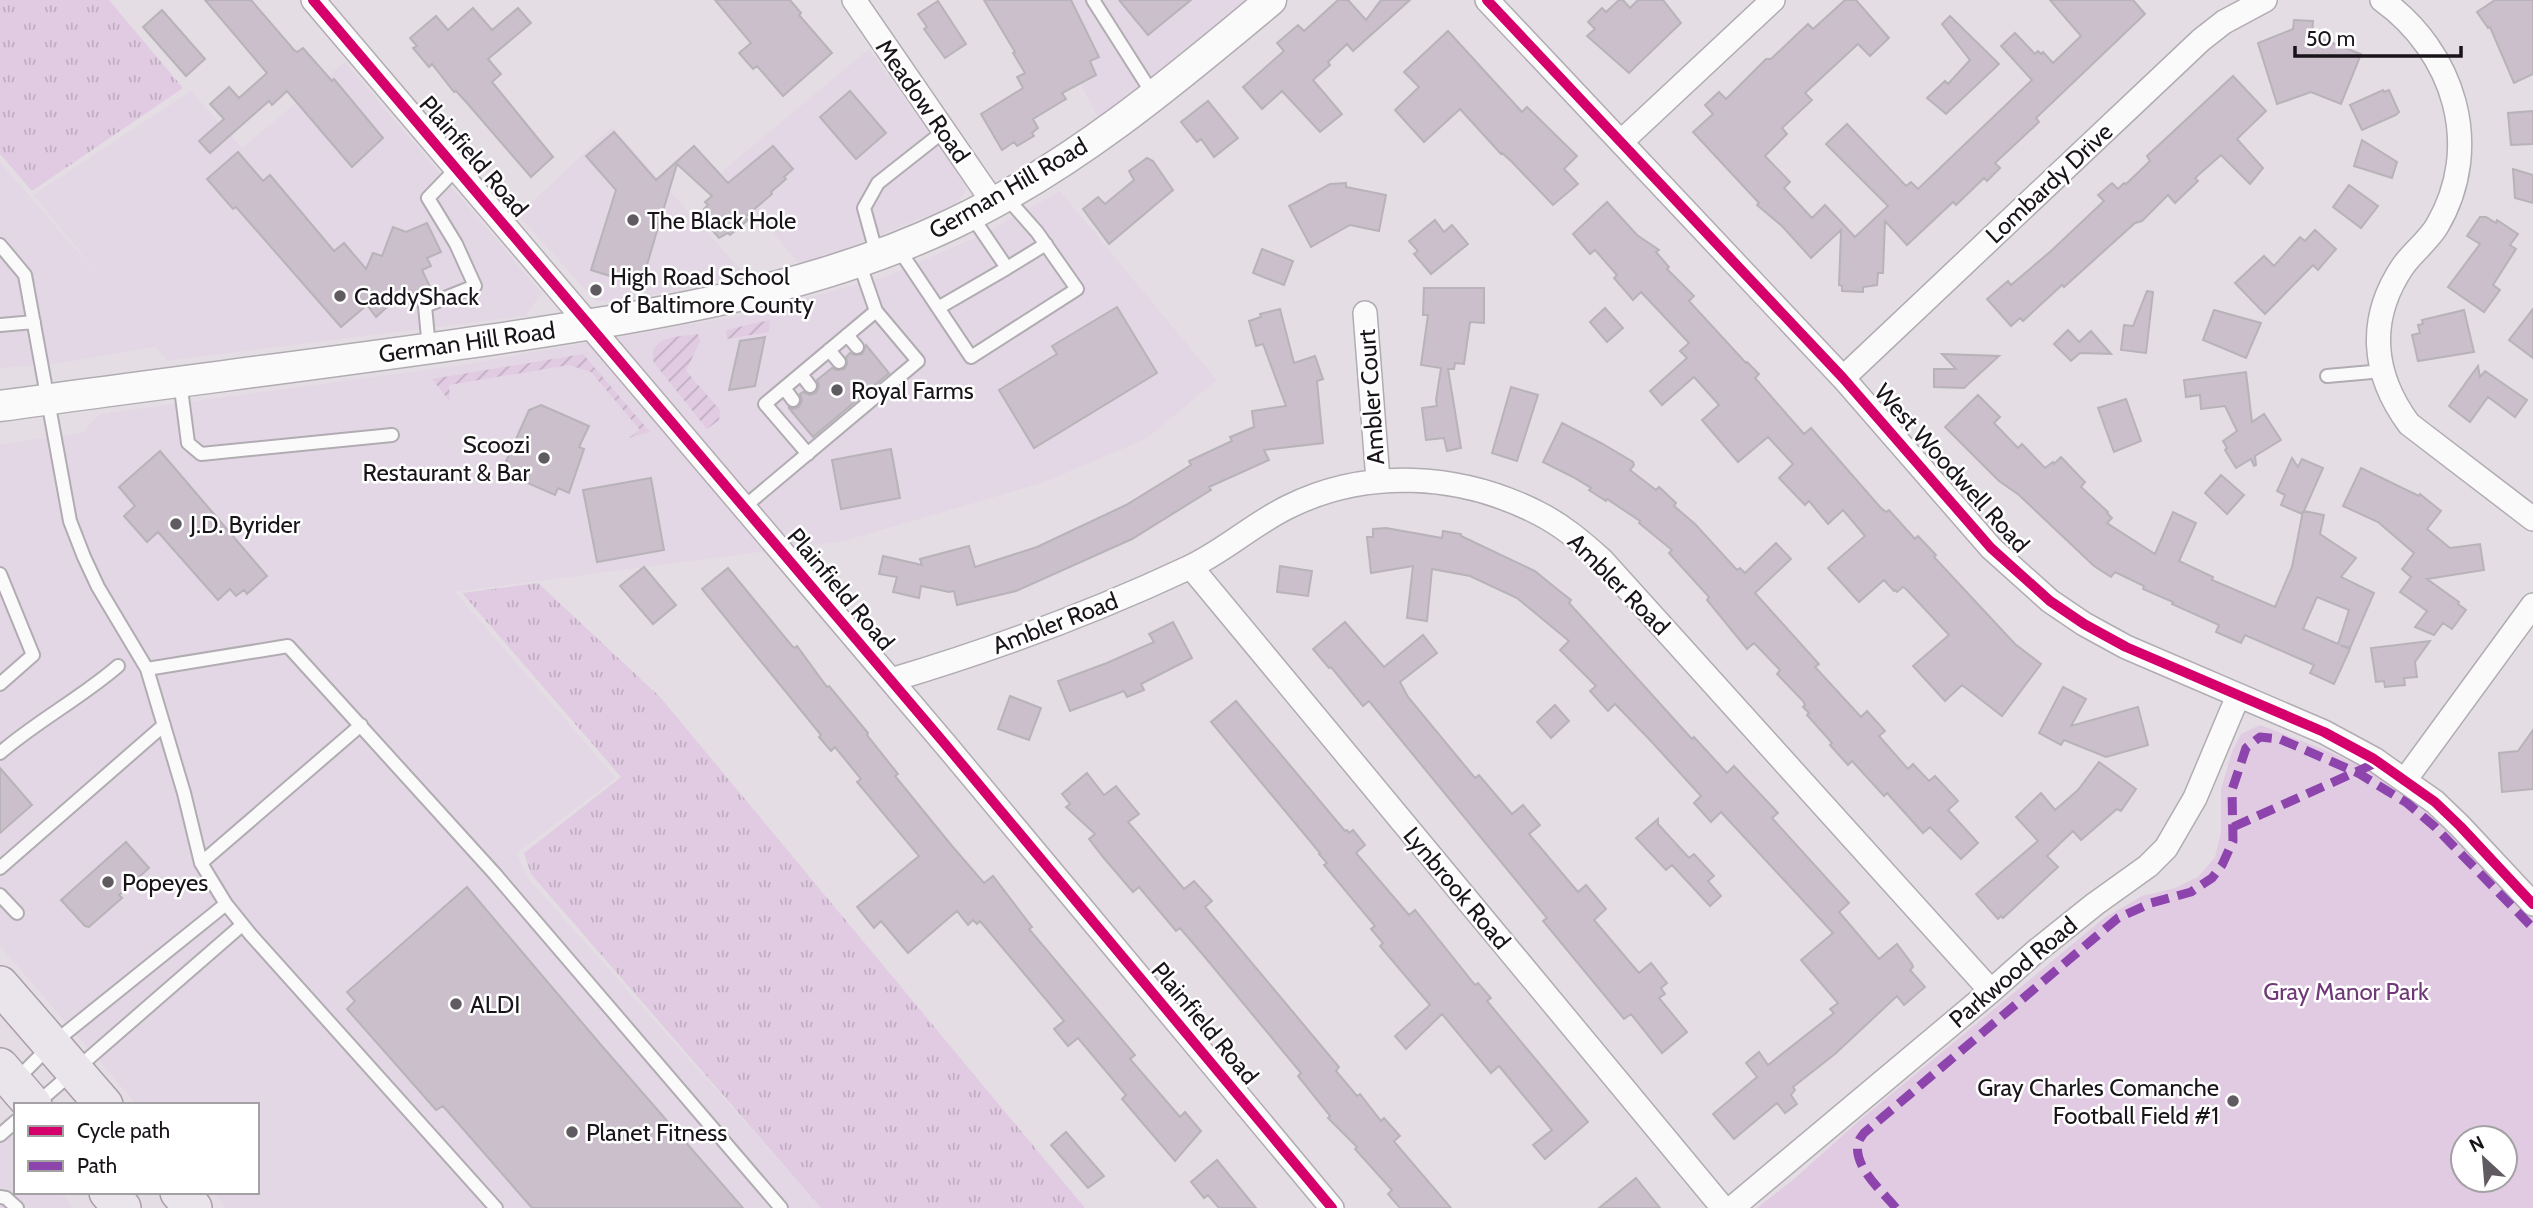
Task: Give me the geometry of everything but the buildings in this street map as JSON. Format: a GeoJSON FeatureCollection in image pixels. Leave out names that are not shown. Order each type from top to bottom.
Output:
{"type":"FeatureCollection","features":[{"type":"Feature","properties":{"kind":"main road"},"geometry":{"type":"LineString","coordinates":[[0,985],[102,1103]]}},
{"type":"Feature","properties":{"kind":"main road"},"geometry":{"type":"LineString","coordinates":[[110,1194],[122,1208]]}},
{"type":"Feature","properties":{"kind":"main road"},"geometry":{"type":"LineString","coordinates":[[181,1194],[193,1208]]}},
{"type":"Feature","properties":{"kind":"street","name":"Plainfield Road"},"geometry":{"type":"LineString","coordinates":[[313,0],[891,680],[1332,1208]]}},
{"type":"Feature","properties":{"kind":"street","name":"Meadow Road"},"geometry":{"type":"LineString","coordinates":[[853,0],[944,131],[989,204]]}},
{"type":"Feature","properties":{"kind":"street","name":"German Hill Road"},"geometry":{"type":"LineString","coordinates":[[0,406],[429,349],[590,324],[760,290],[878,255],[989,204],[1072,154],[1154,96],[1270,0]]}},
{"type":"Feature","properties":{"kind":"street","name":"West Woodwell Road"},"geometry":{"type":"LineString","coordinates":[[1487,0],[1843,378],[1982,538],[2050,601],[2126,647],[2346,743],[2405,780],[2435,802],[2460,826],[2533,904]]}},
{"type":"Feature","properties":{"kind":"street"},"geometry":{"type":"LineString","coordinates":[[1621,142],[1773,0]]}},
{"type":"Feature","properties":{"kind":"street","name":"Lombardy Drive"},"geometry":{"type":"LineString","coordinates":[[1843,378],[2201,40],[2224,22],[2265,0]]}},
{"type":"Feature","properties":{"kind":"street"},"geometry":{"type":"LineString","coordinates":[[2382,0],[2415,29],[2443,71],[2458,113],[2461,138],[2447,206],[2437,227],[2404,265],[2380,313],[2377,350],[2383,371],[2395,401],[2409,424],[2533,519]]}},
{"type":"Feature","properties":{"kind":"street","name":"Ambler Court"},"geometry":{"type":"LineString","coordinates":[[1364,313],[1377,480]]}},
{"type":"Feature","properties":{"kind":"street","name":"Ambler Road"},"geometry":{"type":"LineString","coordinates":[[891,680],[1012,640],[1191,567],[1287,508],[1338,487],[1377,480],[1423,481],[1483,492],[1537,512],[1577,538],[1602,560],[1991,991]]}},
{"type":"Feature","properties":{"kind":"street","name":"Lynbrook Road"},"geometry":{"type":"LineString","coordinates":[[1191,567],[1723,1208]]}},
{"type":"Feature","properties":{"kind":"street"},"geometry":{"type":"LineString","coordinates":[[2405,780],[2533,605]]}},
{"type":"Feature","properties":{"kind":"street","name":"Parkwood Road"},"geometry":{"type":"LineString","coordinates":[[1732,1208],[2044,944],[2124,885],[2166,848],[2195,798],[2238,696]]}},
{"type":"Feature","properties":{"kind":"lane"},"geometry":{"type":"LineString","coordinates":[[1093,0],[1154,96]]}},
{"type":"Feature","properties":{"kind":"lane"},"geometry":{"type":"LineString","coordinates":[[744,507],[808,454],[823,435],[886,382],[918,362],[876,311],[878,255],[864,208],[878,183],[944,131]]}},
{"type":"Feature","properties":{"kind":"lane"},"geometry":{"type":"LineString","coordinates":[[429,349],[425,306],[475,286],[456,244],[428,198],[457,168]]}},
{"type":"Feature","properties":{"kind":"lane"},"geometry":{"type":"LineString","coordinates":[[878,255],[938,307],[971,357],[1077,289],[1046,244],[989,204]]}},
{"type":"Feature","properties":{"kind":"lane"},"geometry":{"type":"LineString","coordinates":[[989,204],[1007,268]]}},
{"type":"Feature","properties":{"kind":"lane"},"geometry":{"type":"LineString","coordinates":[[938,307],[1046,244]]}},
{"type":"Feature","properties":{"kind":"lane"},"geometry":{"type":"LineString","coordinates":[[0,245],[25,275],[71,521],[99,587],[147,669],[184,793],[201,863],[242,925],[496,1208]]}},
{"type":"Feature","properties":{"kind":"lane"},"geometry":{"type":"LineString","coordinates":[[808,454],[765,404],[876,311]]}},
{"type":"Feature","properties":{"kind":"lane"},"geometry":{"type":"LineString","coordinates":[[0,325],[34,322]]}},
{"type":"Feature","properties":{"kind":"lane"},"geometry":{"type":"LineString","coordinates":[[847,335],[857,347]]}},
{"type":"Feature","properties":{"kind":"lane"},"geometry":{"type":"LineString","coordinates":[[829,350],[839,362]]}},
{"type":"Feature","properties":{"kind":"lane"},"geometry":{"type":"LineString","coordinates":[[2327,376],[2383,371]]}},
{"type":"Feature","properties":{"kind":"lane"},"geometry":{"type":"LineString","coordinates":[[801,374],[810,386]]}},
{"type":"Feature","properties":{"kind":"lane"},"geometry":{"type":"LineString","coordinates":[[180,380],[187,443],[201,454],[392,435]]}},
{"type":"Feature","properties":{"kind":"lane"},"geometry":{"type":"LineString","coordinates":[[784,388],[793,400]]}},
{"type":"Feature","properties":{"kind":"lane"},"geometry":{"type":"LineString","coordinates":[[0,574],[33,654],[0,684]]}},
{"type":"Feature","properties":{"kind":"lane"},"geometry":{"type":"LineString","coordinates":[[147,669],[288,646],[495,874],[781,1208]]}},
{"type":"Feature","properties":{"kind":"lane"},"geometry":{"type":"LineString","coordinates":[[0,753],[20,736],[93,688],[118,666]]}},
{"type":"Feature","properties":{"kind":"lane"},"geometry":{"type":"LineString","coordinates":[[0,867],[164,725]]}},
{"type":"Feature","properties":{"kind":"lane"},"geometry":{"type":"LineString","coordinates":[[201,863],[361,725]]}},
{"type":"Feature","properties":{"kind":"lane"},"geometry":{"type":"LineString","coordinates":[[0,895],[17,913]]}},
{"type":"Feature","properties":{"kind":"lane"},"geometry":{"type":"LineString","coordinates":[[18,1090],[52,1044],[226,904]]}},
{"type":"Feature","properties":{"kind":"lane"},"geometry":{"type":"LineString","coordinates":[[18,1090],[75,1071],[242,925]]}},
{"type":"Feature","properties":{"kind":"lane"},"geometry":{"type":"LineString","coordinates":[[0,1135],[14,1123]]}},
{"type":"Feature","properties":{"kind":"lane"},"geometry":{"type":"LineString","coordinates":[[0,1197],[6,1198],[16,1208]]}},
{"type":"Feature","properties":{"kind":"shaded area"},"geometry":{"type":"Polygon","coordinates":[[[1037,0],[1248,0],[1098,118],[1037,0]]]}},
{"type":"Feature","properties":{"kind":"shaded area"},"geometry":{"type":"Polygon","coordinates":[[[869,49],[959,173],[967,189],[955,205],[801,266],[721,172],[869,49]]]}},
{"type":"Feature","properties":{"kind":"shaded area"},"geometry":{"type":"Polygon","coordinates":[[[345,62],[542,293],[525,316],[167,361],[155,347],[56,364],[0,368],[0,162],[102,279],[33,195],[191,91],[242,148],[345,62]]]}},
{"type":"Feature","properties":{"kind":"shaded area"},"geometry":{"type":"Polygon","coordinates":[[[612,127],[746,275],[618,302],[595,301],[518,215],[612,127]]]}},
{"type":"Feature","properties":{"kind":"shaded area"},"geometry":{"type":"Polygon","coordinates":[[[1060,191],[1217,380],[1146,439],[1042,483],[844,541],[455,592],[616,778],[517,853],[527,877],[821,1208],[226,1208],[214,1194],[259,1194],[259,1103],[135,1103],[0,946],[0,444],[82,433],[99,414],[454,366],[738,316],[885,277],[981,235],[1060,191]]]}},
{"type":"Feature","properties":{"kind":"shaded area"},"geometry":{"type":"Polygon","coordinates":[[[0,1123],[14,1139],[14,1194],[62,1194],[74,1208],[0,1208],[0,1123]]]}},
{"type":"Feature","properties":{"kind":"green space"},"geometry":{"type":"Polygon","coordinates":[[[0,0],[109,0],[183,88],[32,191],[0,154],[0,0]]]}},
{"type":"Feature","properties":{"kind":"green space"},"geometry":{"type":"Polygon","coordinates":[[[770,320],[769,332],[727,339],[726,330],[770,320]]]}},
{"type":"Feature","properties":{"kind":"green space"},"geometry":{"type":"Polygon","coordinates":[[[698,334],[700,341],[686,371],[720,410],[719,420],[707,429],[654,363],[653,354],[659,343],[673,337],[698,334]]]}},
{"type":"Feature","properties":{"kind":"green space"},"geometry":{"type":"Polygon","coordinates":[[[583,354],[650,432],[629,438],[640,430],[591,372],[569,365],[449,385],[450,402],[432,379],[583,354]]]}},
{"type":"Feature","properties":{"kind":"green space"},"geometry":{"type":"Polygon","coordinates":[[[538,583],[660,697],[1085,1208],[821,1208],[531,874],[524,853],[621,777],[462,593],[538,583]]]}},
{"type":"Feature","properties":{"kind":"green space","name":"Gray Manor Park"},"geometry":{"type":"Polygon","coordinates":[[[2260,725],[2375,773],[2410,795],[2459,836],[2533,914],[2533,1208],[1757,1208],[2104,918],[2142,896],[2175,888],[2198,877],[2215,857],[2221,833],[2221,789],[2232,752],[2241,734],[2260,725]]]}},
{"type":"Feature","properties":{"kind":"marked path"},"geometry":{"type":"LineString","coordinates":[[1896,1208],[1870,1178],[1860,1161],[1858,1143],[1864,1133],[2118,918],[2151,903],[2191,892],[2212,878],[2222,865],[2233,841],[2232,790],[2246,748],[2260,737],[2280,739],[2358,773],[2407,803],[2434,826],[2533,928]]}},
{"type":"Feature","properties":{"kind":"marked path"},"geometry":{"type":"LineString","coordinates":[[2233,827],[2378,762]]}},
{"type":"Feature","properties":{"kind":"cycle path"},"geometry":{"type":"LineString","coordinates":[[313,0],[945,744],[1332,1208]]}},
{"type":"Feature","properties":{"kind":"cycle path"},"geometry":{"type":"LineString","coordinates":[[1487,0],[1843,378],[1991,548],[2050,601],[2126,647],[2324,732],[2374,759],[2435,802],[2533,904]]}},
{"type":"Feature","properties":{"kind":"place","name":"The Black Hole"},"geometry":{"type":"Point","coordinates":[633,220]}},
{"type":"Feature","properties":{"kind":"place","name":"High Road School of Baltimore County"},"geometry":{"type":"Point","coordinates":[596,290]}},
{"type":"Feature","properties":{"kind":"place","name":"CaddyShack"},"geometry":{"type":"Point","coordinates":[340,296]}},
{"type":"Feature","properties":{"kind":"place","name":"Royal Farms"},"geometry":{"type":"Point","coordinates":[837,390]}},
{"type":"Feature","properties":{"kind":"place","name":"Scoozi Restaurant & Bar"},"geometry":{"type":"Point","coordinates":[544,458]}},
{"type":"Feature","properties":{"kind":"place","name":"J.D. Byrider"},"geometry":{"type":"Point","coordinates":[176,524]}},
{"type":"Feature","properties":{"kind":"place","name":"Popeyes"},"geometry":{"type":"Point","coordinates":[108,882]}},
{"type":"Feature","properties":{"kind":"place","name":"ALDI"},"geometry":{"type":"Point","coordinates":[456,1004]}},
{"type":"Feature","properties":{"kind":"place","name":"Gray Charles Comanche Football Field #1"},"geometry":{"type":"Point","coordinates":[2233,1101]}},
{"type":"Feature","properties":{"kind":"place","name":"Planet Fitness"},"geometry":{"type":"Point","coordinates":[572,1132]}}]}
